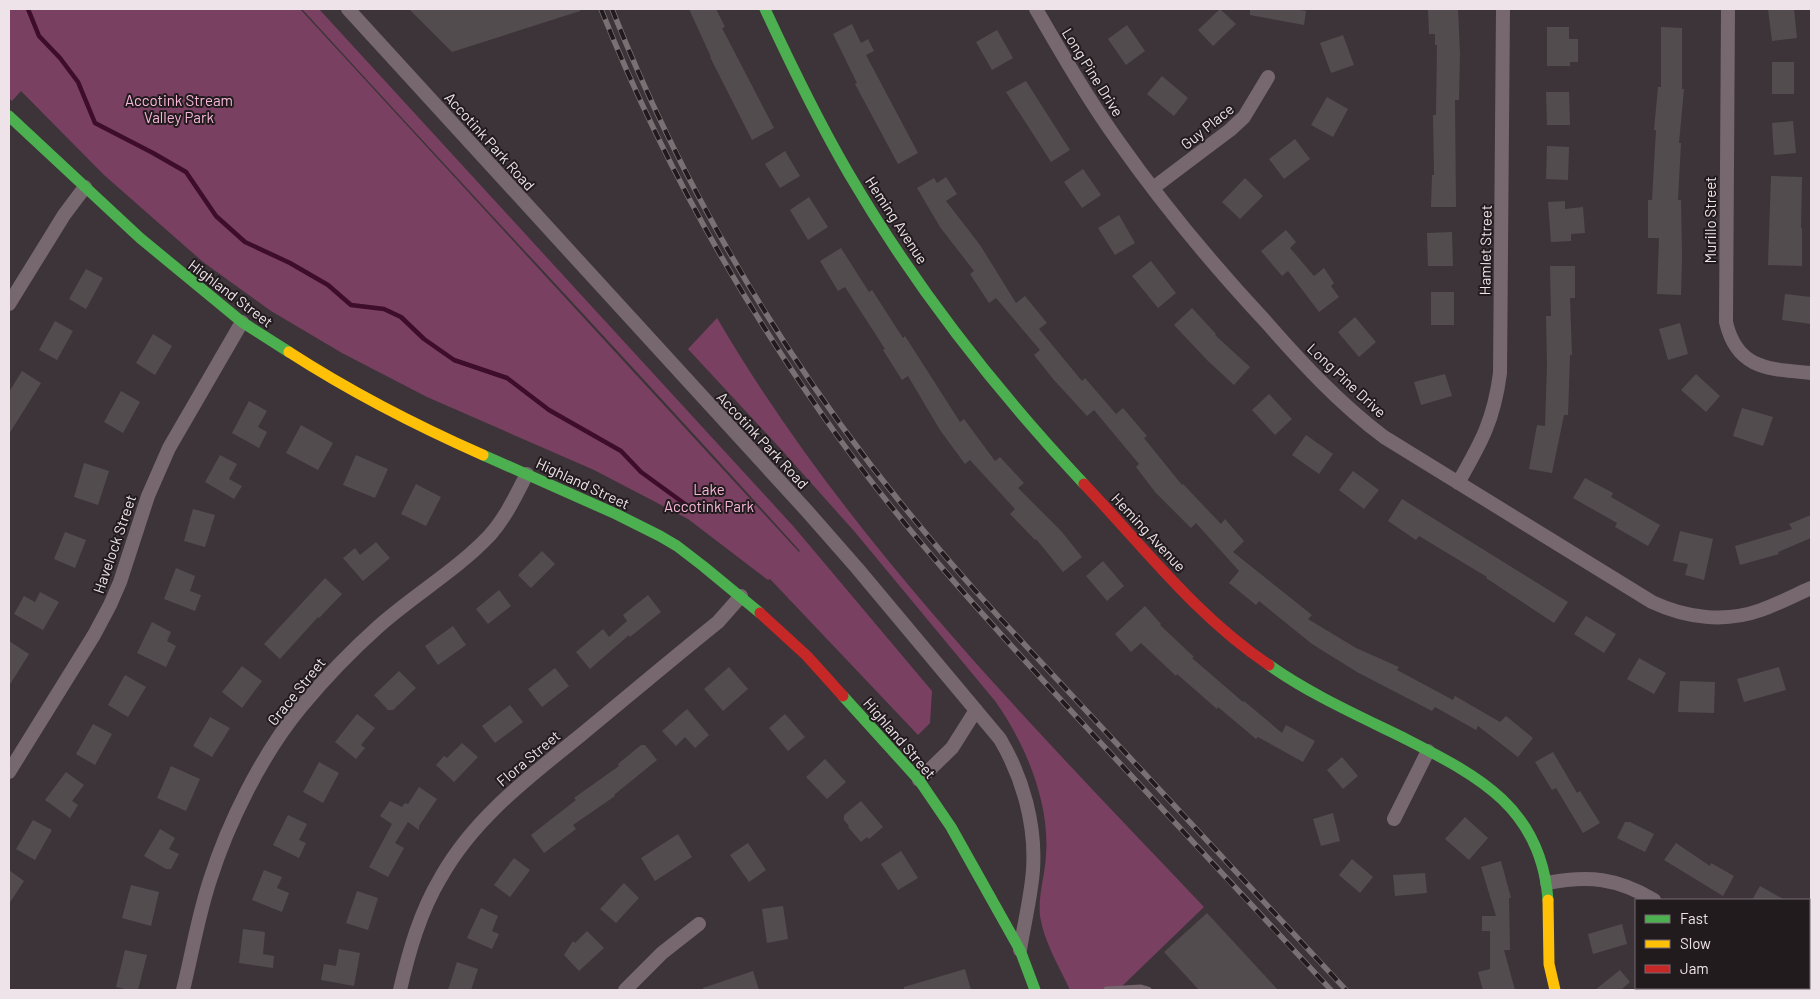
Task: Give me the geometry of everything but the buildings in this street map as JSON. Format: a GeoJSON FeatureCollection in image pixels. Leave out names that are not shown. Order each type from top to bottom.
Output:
{"type":"FeatureCollection","features":[{"type":"Feature","properties":{"kind":"street","name":"Accotink Park Road"},"geometry":{"type":"LineString","coordinates":[[348,9],[858,568],[1000,739],[1009,754],[1019,778],[1027,806],[1032,836],[1033,871],[1020,950]]}},
{"type":"Feature","properties":{"kind":"street","name":"Heming Avenue"},"geometry":{"type":"LineString","coordinates":[[765,9],[804,92],[840,157],[874,214],[942,314],[1029,424],[1190,599],[1232,639],[1271,668],[1306,689],[1477,777],[1495,790],[1510,806],[1526,827],[1535,844],[1547,883],[1547,953],[1554,990]]}},
{"type":"Feature","properties":{"kind":"street","name":"Long Pine Drive"},"geometry":{"type":"LineString","coordinates":[[1036,9],[1075,75],[1118,141],[1219,272],[1339,400],[1384,437],[1652,602],[1676,612],[1699,617],[1734,617],[1762,610],[1811,588]]}},
{"type":"Feature","properties":{"kind":"street","name":"Hamlet Street"},"geometry":{"type":"LineString","coordinates":[[1458,483],[1492,418],[1500,373],[1503,9]]}},
{"type":"Feature","properties":{"kind":"street","name":"Murillo Street"},"geometry":{"type":"LineString","coordinates":[[1728,9],[1726,322],[1729,335],[1735,347],[1742,355],[1756,364],[1772,369],[1811,372]]}},
{"type":"Feature","properties":{"kind":"street","name":"Guy Place"},"geometry":{"type":"LineString","coordinates":[[1153,188],[1230,130],[1244,117],[1268,77]]}},
{"type":"Feature","properties":{"kind":"street","name":"Highland Street"},"geometry":{"type":"LineString","coordinates":[[9,116],[140,238],[242,322],[310,366],[369,400],[434,433],[616,514],[660,536],[697,561],[777,626],[807,656],[919,780],[950,827],[1020,950],[1035,990]]}},
{"type":"Feature","properties":{"kind":"street"},"geometry":{"type":"LineString","coordinates":[[9,304],[64,215],[85,187]]}},
{"type":"Feature","properties":{"kind":"street","name":"Havelock Street"},"geometry":{"type":"LineString","coordinates":[[9,772],[94,636],[120,582],[148,496],[169,448],[242,322]]}},
{"type":"Feature","properties":{"kind":"street","name":"Grace Street"},"geometry":{"type":"LineString","coordinates":[[184,990],[203,907],[220,852],[263,763],[281,735],[300,708],[342,660],[381,625],[467,556],[490,534],[510,508],[527,474]]}},
{"type":"Feature","properties":{"kind":"street","name":"Flora Street"},"geometry":{"type":"LineString","coordinates":[[400,990],[413,939],[431,894],[456,853],[478,825],[515,788],[718,622],[741,596]]}},
{"type":"Feature","properties":{"kind":"street"},"geometry":{"type":"LineString","coordinates":[[919,780],[952,748],[976,710]]}},
{"type":"Feature","properties":{"kind":"street"},"geometry":{"type":"LineString","coordinates":[[1394,819],[1428,751]]}},
{"type":"Feature","properties":{"kind":"street"},"geometry":{"type":"LineString","coordinates":[[1547,883],[1583,878],[1606,880],[1629,887],[1652,899]]}},
{"type":"Feature","properties":{"kind":"street"},"geometry":{"type":"LineString","coordinates":[[625,990],[662,953],[699,924]]}},
{"type":"Feature","properties":{"kind":"lane"},"geometry":{"type":"LineString","coordinates":[[1107,990],[1141,988],[1148,990]]}},
{"type":"Feature","properties":{"kind":"green space","name":"Accotink Stream Valley Park"},"geometry":{"type":"Polygon","coordinates":[[[9,9],[300,9],[799,552],[676,415],[302,9],[319,9],[794,527],[932,691],[930,723],[918,735],[770,579],[768,580],[688,519],[594,470],[427,397],[342,353],[271,311],[203,262],[104,175],[21,91],[12,101],[9,98],[9,9]]]}},
{"type":"Feature","properties":{"kind":"green space"},"geometry":{"type":"Polygon","coordinates":[[[717,318],[768,399],[823,478],[882,553],[1007,698],[1204,907],[1118,990],[1070,990],[1048,945],[1040,916],[1046,855],[1044,814],[1033,774],[1016,735],[1006,718],[995,701],[854,531],[688,349],[717,318]]]}},
{"type":"Feature","properties":{"kind":"waterway"},"geometry":{"type":"LineString","coordinates":[[28,9],[39,36],[60,58],[78,82],[95,123],[186,172],[216,216],[245,242],[290,263],[328,285],[351,305],[384,309],[401,317],[424,339],[454,360],[507,378],[549,410],[621,451],[641,472],[685,504]]}},
{"type":"Feature","properties":{"kind":"railway"},"geometry":{"type":"LineString","coordinates":[[601,9],[651,122],[678,178],[708,232],[771,338],[805,390],[869,479],[991,623],[1331,990]]}},
{"type":"Feature","properties":{"kind":"railway"},"geometry":{"type":"LineString","coordinates":[[612,9],[665,129],[694,188],[726,246],[794,357],[870,464],[982,599],[1346,990]]}},
{"type":"Feature","properties":{"kind":"traffic: fast"},"geometry":{"type":"LineString","coordinates":[[765,9],[805,93],[838,154],[874,216],[901,257],[988,374],[1084,484]]}},
{"type":"Feature","properties":{"kind":"traffic: fast"},"geometry":{"type":"LineString","coordinates":[[9,116],[140,238],[242,322],[289,352]]}},
{"type":"Feature","properties":{"kind":"traffic: fast"},"geometry":{"type":"LineString","coordinates":[[483,455],[616,514],[660,536],[677,546],[703,566],[760,613]]}},
{"type":"Feature","properties":{"kind":"traffic: fast"},"geometry":{"type":"LineString","coordinates":[[1269,665],[1317,695],[1429,751],[1479,780],[1518,817],[1533,840],[1543,868],[1548,900]]}},
{"type":"Feature","properties":{"kind":"traffic: fast"},"geometry":{"type":"LineString","coordinates":[[843,696],[919,780],[951,827],[1020,950],[1035,990]]}},
{"type":"Feature","properties":{"kind":"traffic: slow"},"geometry":{"type":"LineString","coordinates":[[289,352],[336,381],[384,407],[483,455]]}},
{"type":"Feature","properties":{"kind":"traffic: slow"},"geometry":{"type":"LineString","coordinates":[[1548,900],[1549,964],[1555,990]]}},
{"type":"Feature","properties":{"kind":"traffic: jam"},"geometry":{"type":"LineString","coordinates":[[1084,484],[1194,603],[1243,646],[1269,665]]}},
{"type":"Feature","properties":{"kind":"traffic: jam"},"geometry":{"type":"LineString","coordinates":[[760,613],[807,656],[843,696]]}},
{"type":"Feature","properties":{"kind":"park label","name":"Lake Accotink Park"},"geometry":{"type":"Point","coordinates":[709,498]}}]}
